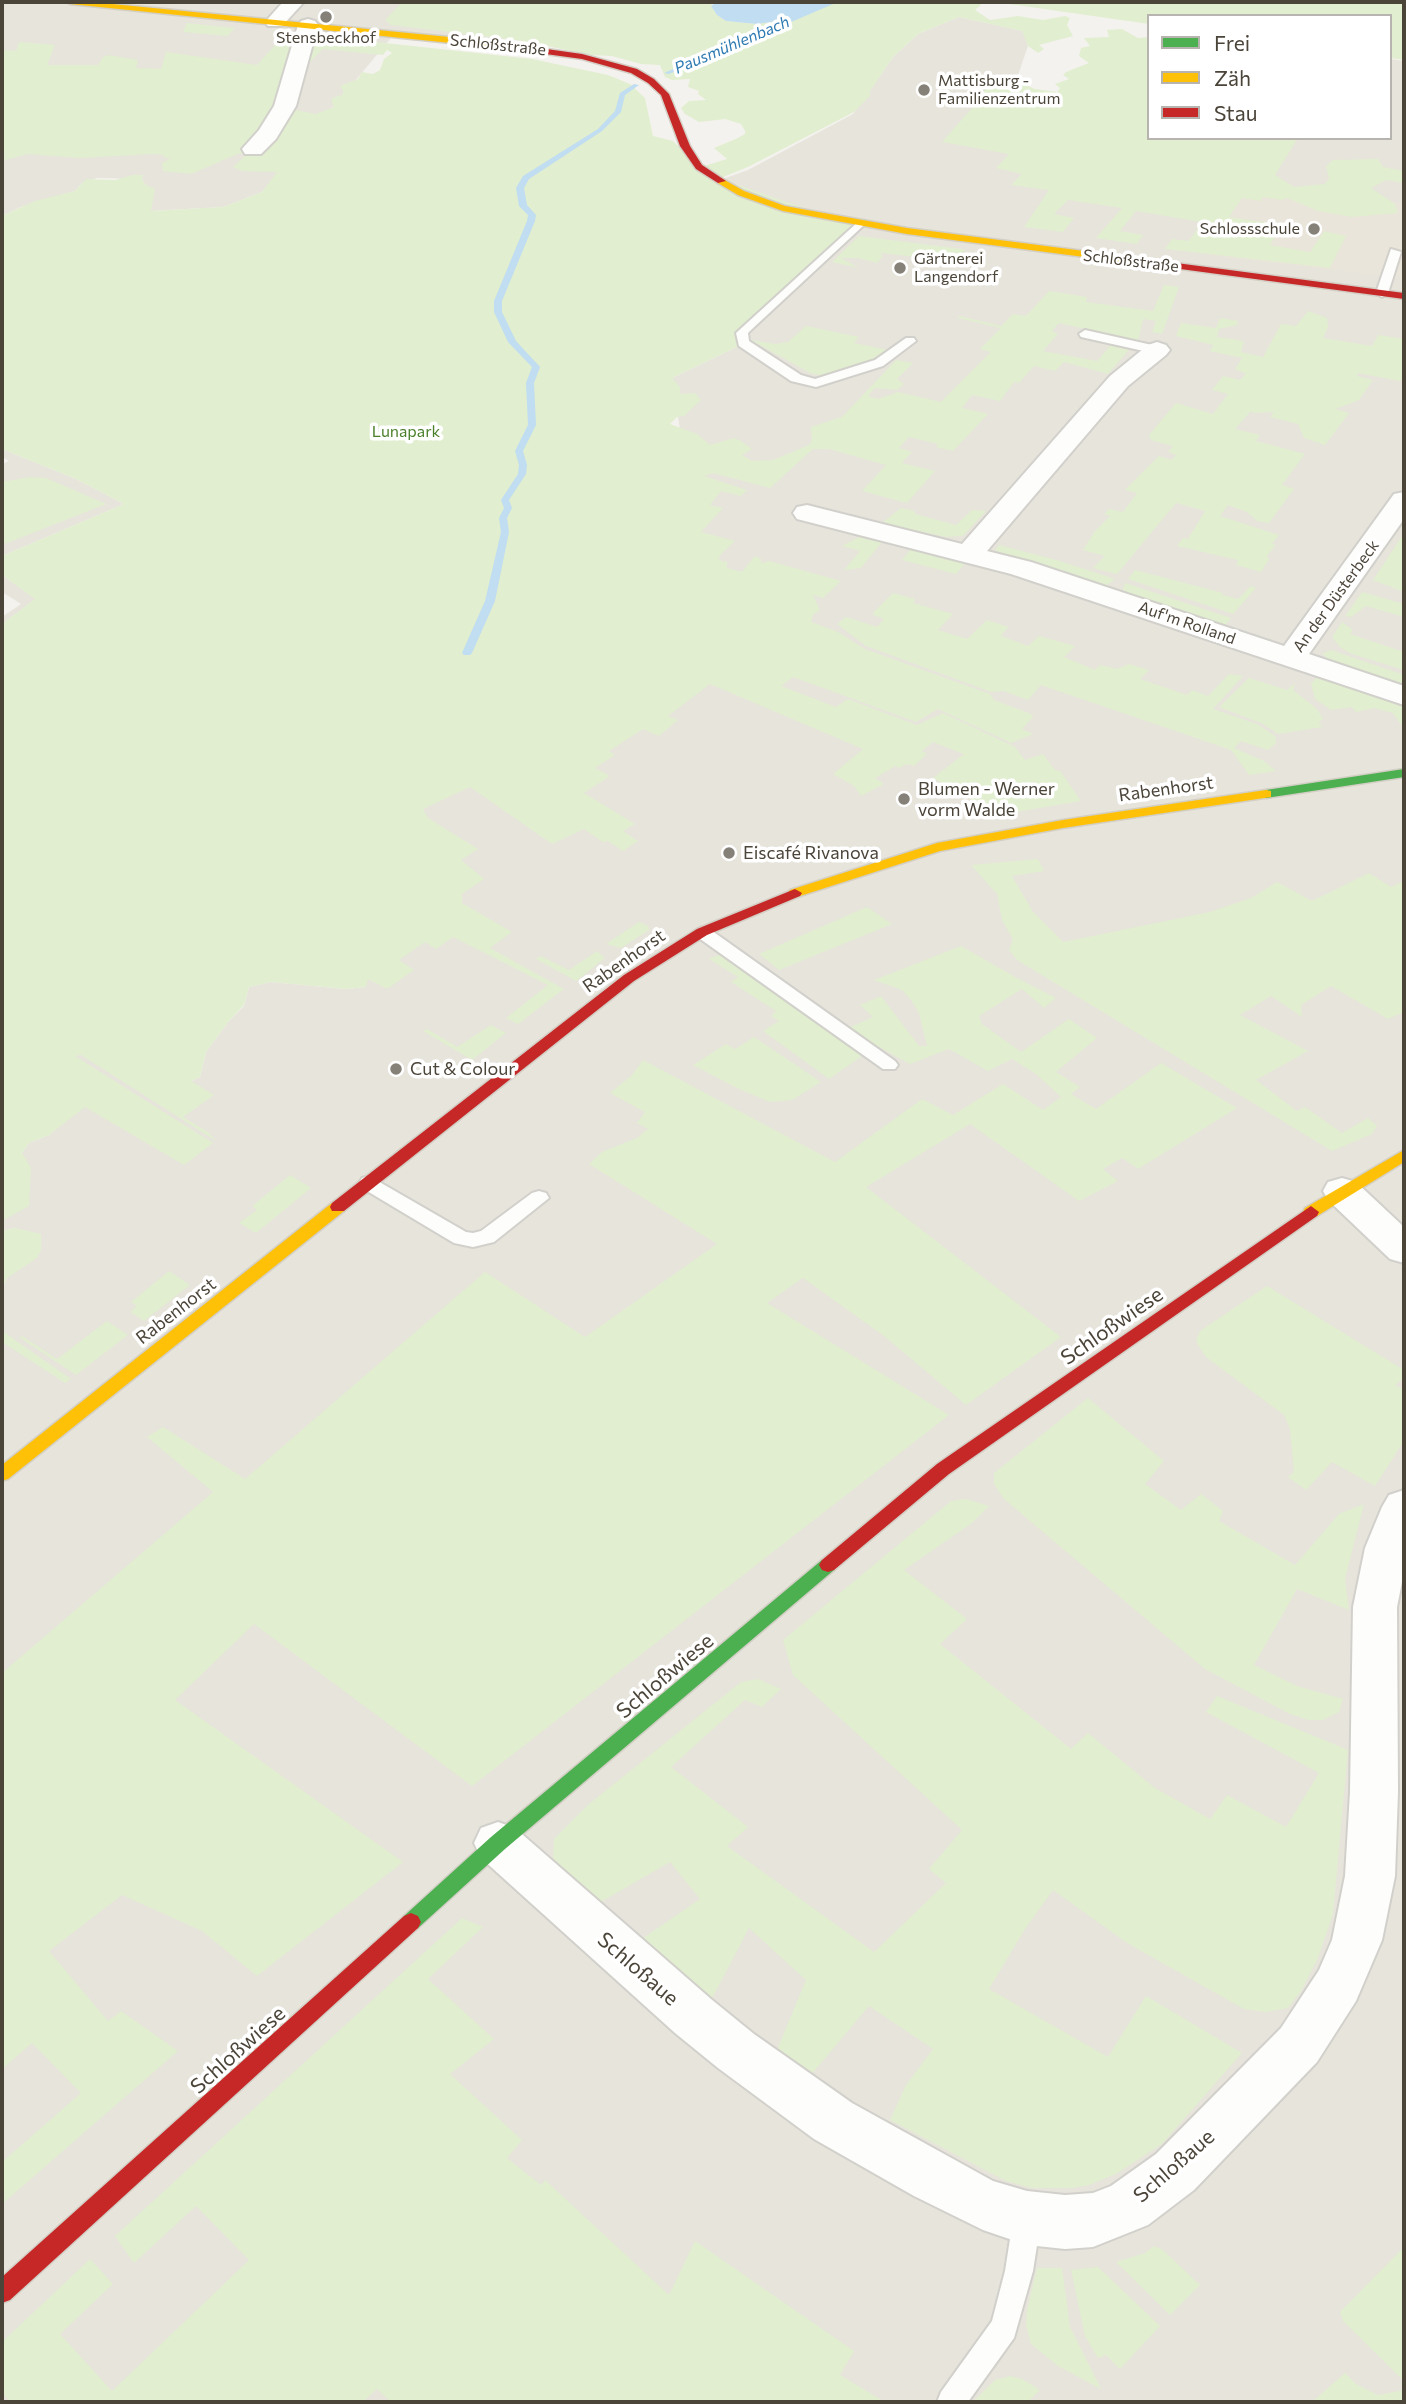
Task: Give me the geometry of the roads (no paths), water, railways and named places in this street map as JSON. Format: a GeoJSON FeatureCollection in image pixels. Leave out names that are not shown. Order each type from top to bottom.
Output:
{"type":"FeatureCollection","features":[{"type":"Feature","properties":{"kind":"street","name":"Schloßstraße"},"geometry":{"type":"LineString","coordinates":[[70,2],[532,48],[582,57],[634,71],[651,81],[665,94],[685,146],[694,161],[709,174],[741,193],[765,202],[859,224],[1404,296]]}},
{"type":"Feature","properties":{"kind":"street"},"geometry":{"type":"LineString","coordinates":[[275,22],[294,2]]}},
{"type":"Feature","properties":{"kind":"street"},"geometry":{"type":"LineString","coordinates":[[253,149],[268,134],[285,106],[308,25]]}},
{"type":"Feature","properties":{"kind":"street"},"geometry":{"type":"LineString","coordinates":[[970,553],[1119,381],[1157,350]]}},
{"type":"Feature","properties":{"kind":"street","name":"An der Düsterbeck"},"geometry":{"type":"LineString","coordinates":[[1292,658],[1404,500]]}},
{"type":"Feature","properties":{"kind":"street","name":"Auf'm Rolland"},"geometry":{"type":"LineString","coordinates":[[807,513],[970,553],[1052,577],[1404,696]]}},
{"type":"Feature","properties":{"kind":"street","name":"Rabenhorst"},"geometry":{"type":"LineString","coordinates":[[2,1474],[620,985],[702,932],[830,880],[937,847],[1063,824],[1404,774]]}},
{"type":"Feature","properties":{"kind":"street","name":"Schloßwiese"},"geometry":{"type":"LineString","coordinates":[[2,2292],[498,1843],[943,1469],[1342,1191],[1404,1155]]}},
{"type":"Feature","properties":{"kind":"street"},"geometry":{"type":"LineString","coordinates":[[1342,1191],[1404,1249]]}},
{"type":"Feature","properties":{"kind":"street","name":"Schloßaue"},"geometry":{"type":"LineString","coordinates":[[498,1843],[693,2016],[736,2051],[833,2121],[983,2204],[1027,2218],[1065,2222],[1093,2220],[1129,2206],[1166,2179],[1299,2045],[1338,1985],[1357,1940],[1370,1876],[1374,1791],[1375,1607],[1387,1548],[1404,1507]]}},
{"type":"Feature","properties":{"kind":"lane"},"geometry":{"type":"LineString","coordinates":[[859,224],[747,327],[742,333],[743,343],[796,378],[816,383],[879,363],[910,341]]}},
{"type":"Feature","properties":{"kind":"lane"},"geometry":{"type":"LineString","coordinates":[[1382,293],[1395,252]]}},
{"type":"Feature","properties":{"kind":"lane"},"geometry":{"type":"LineString","coordinates":[[1085,334],[1157,350]]}},
{"type":"Feature","properties":{"kind":"lane"},"geometry":{"type":"LineString","coordinates":[[702,932],[889,1065]]}},
{"type":"Feature","properties":{"kind":"lane"},"geometry":{"type":"LineString","coordinates":[[369,1183],[461,1238],[472,1240],[487,1237],[540,1198]]}},
{"type":"Feature","properties":{"kind":"lane"},"geometry":{"type":"LineString","coordinates":[[951,2402],[1004,2329],[1019,2271],[1027,2218]]}},
{"type":"Feature","properties":{"kind":"water"},"geometry":{"type":"Polygon","coordinates":[[[717,2],[836,2],[799,18],[757,24],[726,21],[717,15],[711,6],[717,2]]]}},
{"type":"Feature","properties":{"kind":"waterway","name":"Pausmühlenbach"},"geometry":{"type":"LineString","coordinates":[[667,73],[835,2]]}},
{"type":"Feature","properties":{"kind":"waterway","name":"Pausmühlenbach"},"geometry":{"type":"LineString","coordinates":[[467,653],[490,601],[505,532],[503,518],[508,508],[505,500],[522,474],[523,465],[519,451],[532,425],[530,383],[536,367],[512,342],[498,312],[498,301],[531,221],[532,215],[523,206],[520,188],[526,178],[600,130],[618,112],[622,94],[636,85]]}},
{"type":"Feature","properties":{"kind":"place","name":"Stensbeckhof"},"geometry":{"type":"Point","coordinates":[326,17]}},
{"type":"Feature","properties":{"kind":"place","name":"Mattisburg - Familienzentrum"},"geometry":{"type":"Point","coordinates":[924,90]}},
{"type":"Feature","properties":{"kind":"place","name":"Schlossschule"},"geometry":{"type":"Point","coordinates":[1314,229]}},
{"type":"Feature","properties":{"kind":"place","name":"Gärtnerei Langendorf"},"geometry":{"type":"Point","coordinates":[900,268]}},
{"type":"Feature","properties":{"kind":"place","name":"Blumen - Werner vorm Walde"},"geometry":{"type":"Point","coordinates":[904,799]}},
{"type":"Feature","properties":{"kind":"place","name":"Eiscafé Rivanova"},"geometry":{"type":"Point","coordinates":[729,853]}},
{"type":"Feature","properties":{"kind":"place","name":"Cut & Colour"},"geometry":{"type":"Point","coordinates":[396,1069]}},
{"type":"Feature","properties":{"kind":"park label","name":"Lunapark"},"geometry":{"type":"Point","coordinates":[406,432]}}]}
